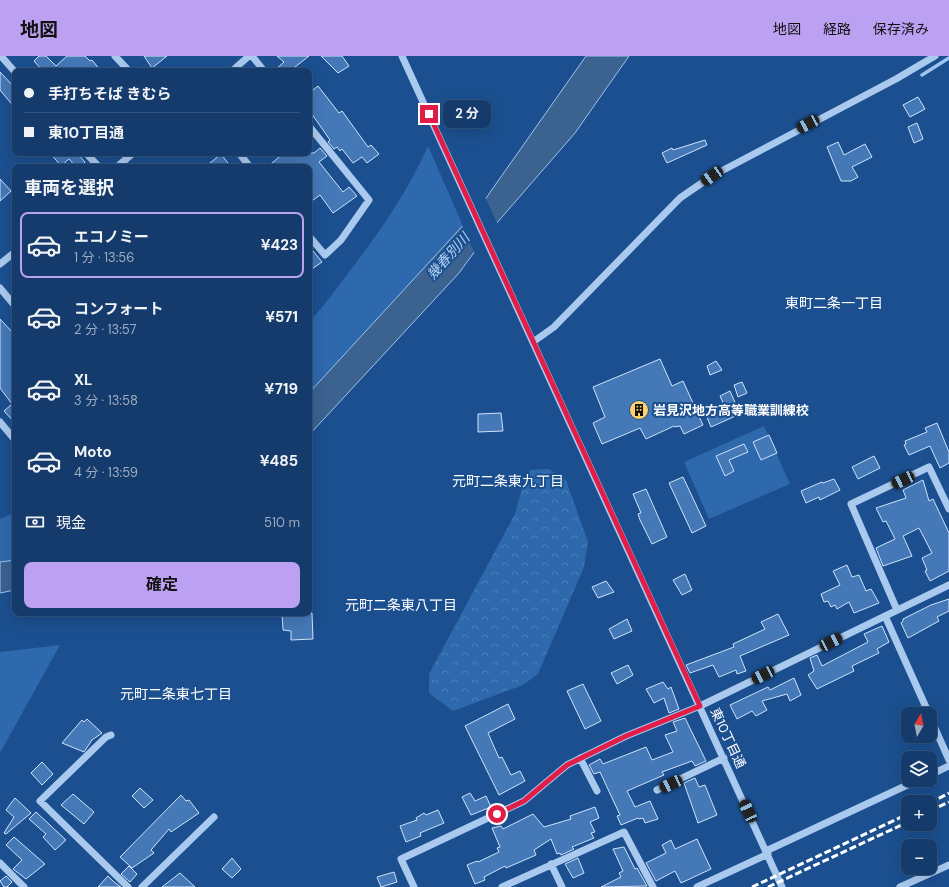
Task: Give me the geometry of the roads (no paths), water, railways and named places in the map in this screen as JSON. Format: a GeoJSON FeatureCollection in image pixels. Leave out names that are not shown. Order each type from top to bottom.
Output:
{"type":"FeatureCollection","features":[{"type":"Feature","properties":{"kind":"street"},"geometry":{"type":"LineString","coordinates":[[0,56],[12,69]]}},
{"type":"Feature","properties":{"kind":"street"},"geometry":{"type":"LineString","coordinates":[[115,56],[125,68]]}},
{"type":"Feature","properties":{"kind":"street"},"geometry":{"type":"LineString","coordinates":[[236,68],[251,56],[261,68]]}},
{"type":"Feature","properties":{"kind":"street","name":"東10丁目通"},"geometry":{"type":"LineString","coordinates":[[402,56],[782,887]]}},
{"type":"Feature","properties":{"kind":"street"},"geometry":{"type":"LineString","coordinates":[[533,342],[554,327],[680,198],[712,176],[896,79],[935,56]]}},
{"type":"Feature","properties":{"kind":"street"},"geometry":{"type":"LineString","coordinates":[[312,130],[368,200],[341,240],[325,255],[312,240]]}},
{"type":"Feature","properties":{"kind":"street"},"geometry":{"type":"LineString","coordinates":[[89,156],[96,164]]}},
{"type":"Feature","properties":{"kind":"street"},"geometry":{"type":"LineString","coordinates":[[120,164],[130,156]]}},
{"type":"Feature","properties":{"kind":"street"},"geometry":{"type":"LineString","coordinates":[[241,156],[247,164]]}},
{"type":"Feature","properties":{"kind":"street"},"geometry":{"type":"LineString","coordinates":[[0,264],[12,254]]}},
{"type":"Feature","properties":{"kind":"street"},"geometry":{"type":"LineString","coordinates":[[0,288],[12,302]]}},
{"type":"Feature","properties":{"kind":"street"},"geometry":{"type":"LineString","coordinates":[[0,422],[12,436]]}},
{"type":"Feature","properties":{"kind":"street"},"geometry":{"type":"LineString","coordinates":[[897,610],[851,504],[929,467],[949,509]]}},
{"type":"Feature","properties":{"kind":"street"},"geometry":{"type":"LineString","coordinates":[[414,887],[401,859],[524,801],[567,765],[626,736],[700,706],[949,585]]}},
{"type":"Feature","properties":{"kind":"street"},"geometry":{"type":"LineString","coordinates":[[885,616],[925,707]]}},
{"type":"Feature","properties":{"kind":"street"},"geometry":{"type":"LineString","coordinates":[[937,733],[949,760]]}},
{"type":"Feature","properties":{"kind":"street"},"geometry":{"type":"LineString","coordinates":[[111,735],[106,737],[40,801],[128,887]]}},
{"type":"Feature","properties":{"kind":"street"},"geometry":{"type":"LineString","coordinates":[[580,758],[597,792]]}},
{"type":"Feature","properties":{"kind":"street"},"geometry":{"type":"LineString","coordinates":[[657,790],[724,758]]}},
{"type":"Feature","properties":{"kind":"street"},"geometry":{"type":"LineString","coordinates":[[937,771],[949,766]]}},
{"type":"Feature","properties":{"kind":"street"},"geometry":{"type":"LineString","coordinates":[[697,887],[904,787]]}},
{"type":"Feature","properties":{"kind":"street"},"geometry":{"type":"LineString","coordinates":[[142,887],[214,818]]}},
{"type":"Feature","properties":{"kind":"street"},"geometry":{"type":"LineString","coordinates":[[502,887],[624,832],[653,887]]}},
{"type":"Feature","properties":{"kind":"street"},"geometry":{"type":"LineString","coordinates":[[0,863],[24,887]]}},
{"type":"Feature","properties":{"kind":"street"},"geometry":{"type":"LineString","coordinates":[[551,864],[562,887]]}},
{"type":"Feature","properties":{"kind":"street"},"geometry":{"type":"LineString","coordinates":[[900,887],[949,865]]}},
{"type":"Feature","properties":{"kind":"water","name":"幾春別川"},"geometry":{"type":"Polygon","coordinates":[[[586,56],[629,56],[575,133],[489,232],[459,273],[312,432],[312,390],[479,208],[586,56]]]}},
{"type":"Feature","properties":{"kind":"water"},"geometry":{"type":"Polygon","coordinates":[[[12,560],[12,591],[0,593],[0,562],[12,560]]]}},
{"type":"Feature","properties":{"kind":"waterway"},"geometry":{"type":"LineString","coordinates":[[922,75],[949,58]]}},
{"type":"Feature","properties":{"kind":"railway"},"geometry":{"type":"LineString","coordinates":[[937,799],[949,793]]}},
{"type":"Feature","properties":{"kind":"railway"},"geometry":{"type":"LineString","coordinates":[[937,808],[949,802]]}},
{"type":"Feature","properties":{"kind":"railway"},"geometry":{"type":"LineString","coordinates":[[752,887],[901,817]]}},
{"type":"Feature","properties":{"kind":"railway"},"geometry":{"type":"LineString","coordinates":[[768,887],[901,825]]}},
{"type":"Feature","properties":{"kind":"place","name":"岩見沢地方高等職業訓練校"},"geometry":{"type":"Point","coordinates":[639,410]}},
{"type":"Feature","properties":{"kind":"district","name":"東町二条一丁目"},"geometry":{"type":"Point","coordinates":[834,303]}},
{"type":"Feature","properties":{"kind":"district","name":"元町二条東九丁目"},"geometry":{"type":"Point","coordinates":[508,481]}},
{"type":"Feature","properties":{"kind":"district","name":"元町二条東八丁目"},"geometry":{"type":"Point","coordinates":[401,605]}},
{"type":"Feature","properties":{"kind":"district","name":"元町二条東七丁目"},"geometry":{"type":"Point","coordinates":[176,694]}}]}
